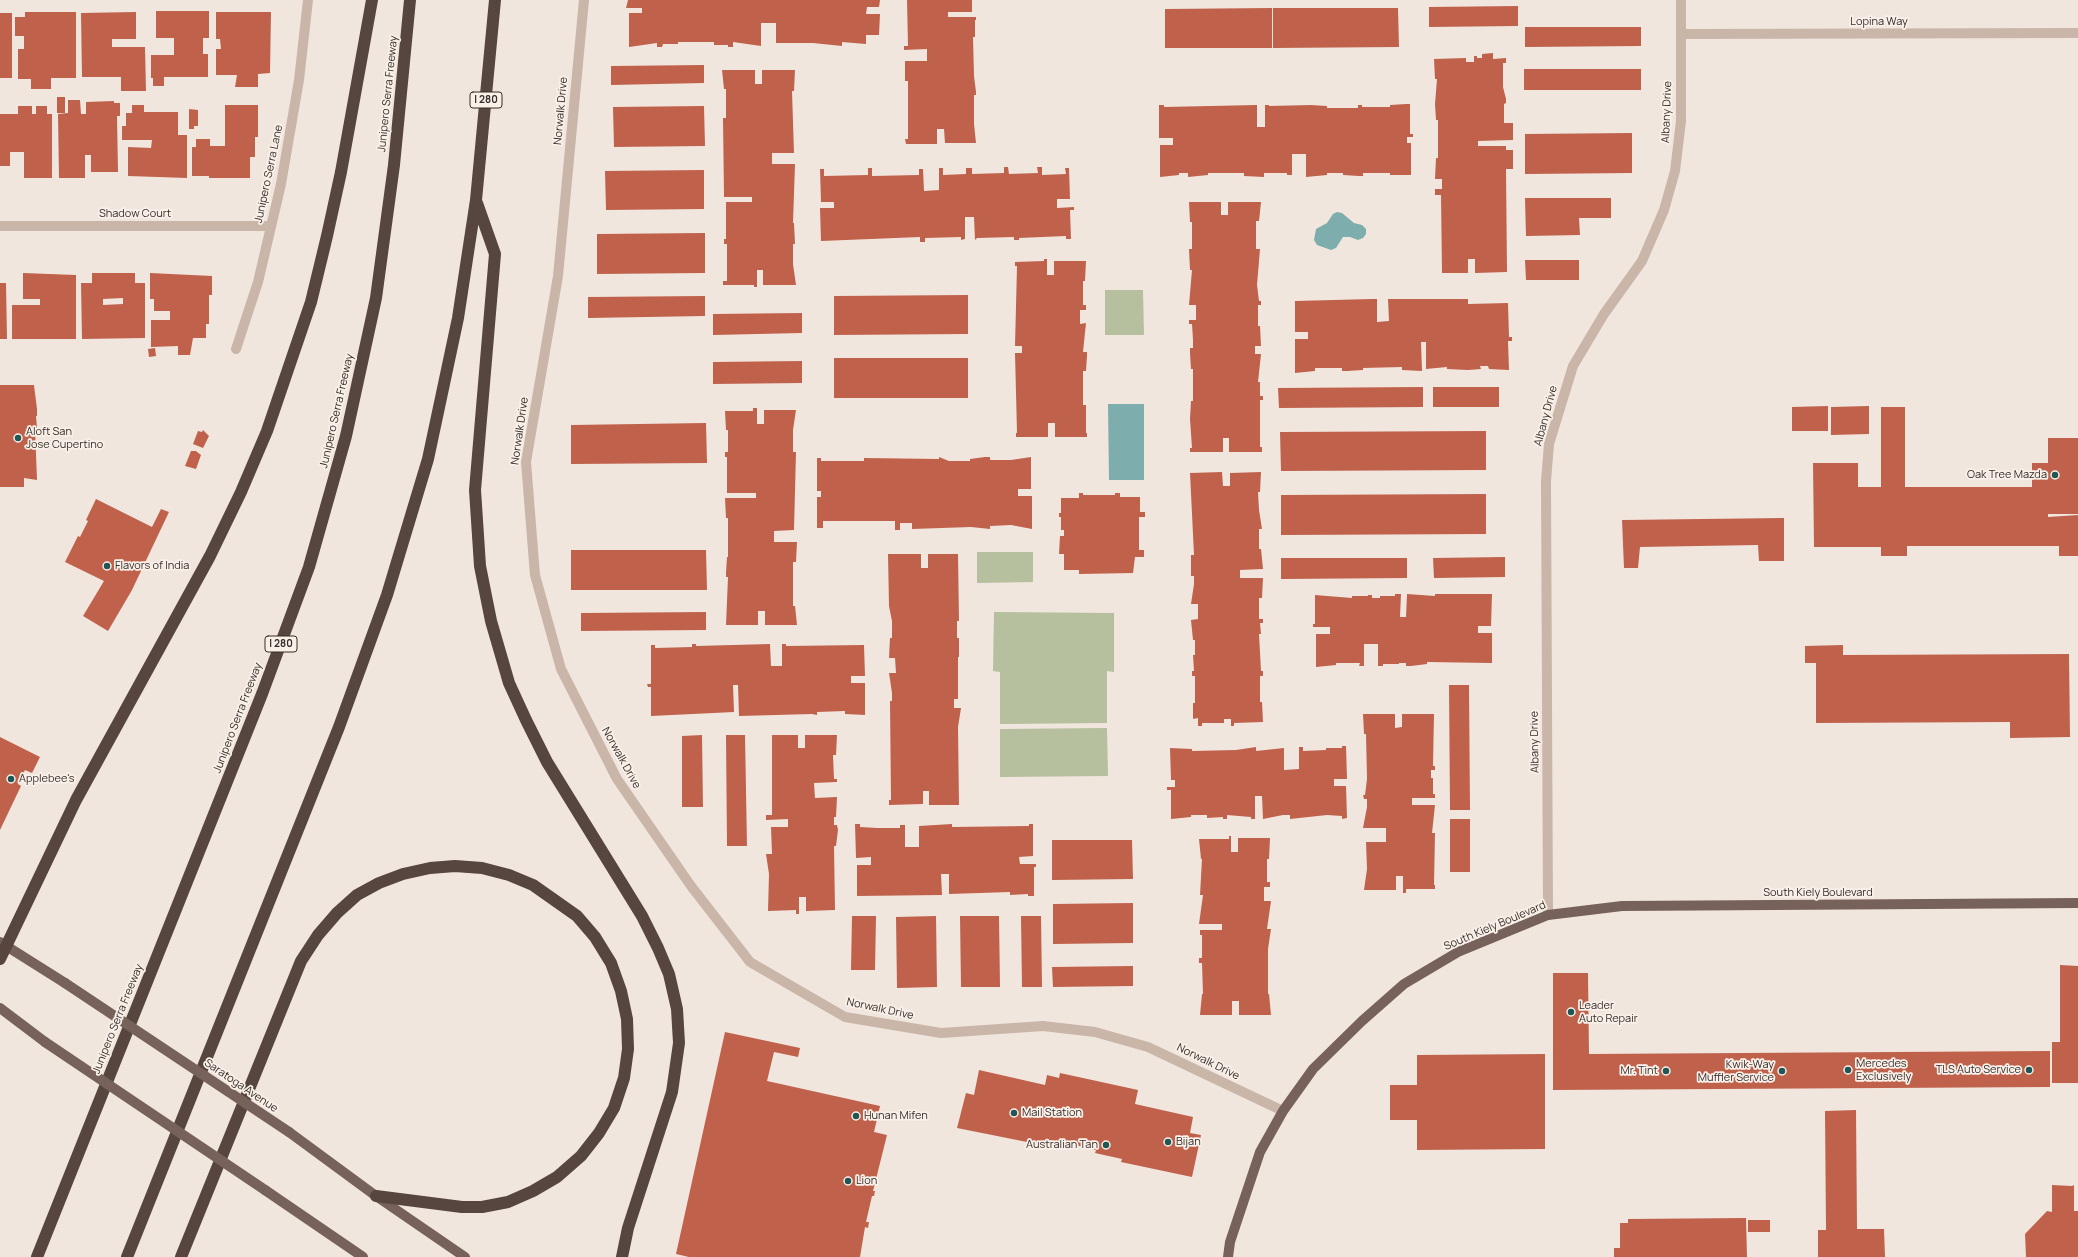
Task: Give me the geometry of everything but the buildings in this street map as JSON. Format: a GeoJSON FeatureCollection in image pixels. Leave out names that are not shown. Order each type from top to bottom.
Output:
{"type":"FeatureCollection","features":[{"type":"Feature","properties":{"kind":"highway"},"geometry":{"type":"LineString","coordinates":[[0,959],[3,944],[76,800],[210,556],[241,492],[266,431],[311,302],[342,172],[372,0]]}},
{"type":"Feature","properties":{"kind":"highway","name":"Junipero Serra Freeway"},"geometry":{"type":"LineString","coordinates":[[37,1257],[262,694],[309,567],[346,436],[376,298],[394,165],[410,0]]}},
{"type":"Feature","properties":{"kind":"highway","name":"I 280"},"geometry":{"type":"LineString","coordinates":[[127,1257],[339,727],[386,595],[428,459],[458,318],[476,200],[495,0]]}},
{"type":"Feature","properties":{"kind":"highway"},"geometry":{"type":"LineString","coordinates":[[476,200],[495,254],[475,490],[480,566],[491,621],[509,683],[526,720],[547,762],[648,928],[669,974],[677,1008],[679,1043],[672,1092],[628,1228],[622,1257]]}},
{"type":"Feature","properties":{"kind":"highway"},"geometry":{"type":"LineString","coordinates":[[181,1257],[301,961],[318,935],[337,913],[357,895],[379,883],[403,874],[430,868],[455,866],[482,868],[509,875],[533,885],[577,916],[595,937],[611,962],[622,991],[627,1019],[628,1049],[624,1078],[614,1108],[599,1133],[581,1156],[557,1178],[508,1202],[482,1207],[449,1206],[376,1196]]}},
{"type":"Feature","properties":{"kind":"main road","name":"South Kiely Boulevard"},"geometry":{"type":"LineString","coordinates":[[1228,1257],[1230,1242],[1260,1152],[1283,1111],[1313,1069],[1362,1021],[1404,984],[1458,952],[1548,915],[1629,906],[2078,903]]}},
{"type":"Feature","properties":{"kind":"main road","name":"Saratoga Avenue"},"geometry":{"type":"LineString","coordinates":[[3,944],[65,983],[289,1132],[376,1196],[464,1257]]}},
{"type":"Feature","properties":{"kind":"main road"},"geometry":{"type":"LineString","coordinates":[[0,1008],[45,1042],[363,1257]]}},
{"type":"Feature","properties":{"kind":"street","name":"Junipero Serra Lane"},"geometry":{"type":"LineString","coordinates":[[236,349],[258,282],[281,184],[299,80],[308,0]]}},
{"type":"Feature","properties":{"kind":"street","name":"Norwalk Drive"},"geometry":{"type":"LineString","coordinates":[[584,0],[558,276],[526,462],[535,575],[561,669],[617,779],[691,886],[750,962],[845,1017],[942,1033],[1043,1026],[1095,1032],[1148,1046],[1283,1111]]}},
{"type":"Feature","properties":{"kind":"street","name":"Albany Drive"},"geometry":{"type":"LineString","coordinates":[[1548,915],[1546,481],[1549,444],[1573,366],[1604,314],[1642,261],[1664,210],[1676,171],[1681,121],[1680,0]]}},
{"type":"Feature","properties":{"kind":"street","name":"Lopina Way"},"geometry":{"type":"LineString","coordinates":[[1680,34],[2078,33]]}},
{"type":"Feature","properties":{"kind":"street","name":"Shadow Court"},"geometry":{"type":"LineString","coordinates":[[0,226],[270,226]]}},
{"type":"Feature","properties":{"kind":"green space"},"geometry":{"type":"Polygon","coordinates":[[[1105,290],[1143,290],[1144,335],[1105,335],[1105,290]]]}},
{"type":"Feature","properties":{"kind":"green space"},"geometry":{"type":"Polygon","coordinates":[[[977,552],[1033,552],[1033,582],[977,583],[977,552]]]}},
{"type":"Feature","properties":{"kind":"green space"},"geometry":{"type":"Polygon","coordinates":[[[994,612],[1114,613],[1114,672],[1107,671],[1107,723],[1000,724],[1000,672],[993,671],[994,612]]]}},
{"type":"Feature","properties":{"kind":"green space"},"geometry":{"type":"Polygon","coordinates":[[[1107,728],[1108,776],[1000,777],[1000,729],[1107,728]]]}},
{"type":"Feature","properties":{"kind":"water"},"geometry":{"type":"Polygon","coordinates":[[[1337,212],[1342,213],[1354,223],[1362,225],[1366,229],[1366,234],[1363,238],[1358,240],[1350,237],[1343,237],[1336,248],[1331,250],[1317,245],[1314,240],[1316,229],[1327,223],[1333,214],[1337,212]]]}},
{"type":"Feature","properties":{"kind":"water"},"geometry":{"type":"Polygon","coordinates":[[[1108,404],[1144,404],[1144,480],[1109,480],[1108,404]]]}},
{"type":"Feature","properties":{"kind":"place","name":"Aloft San Jose Cupertino"},"geometry":{"type":"Point","coordinates":[18,438]}},
{"type":"Feature","properties":{"kind":"place","name":"Oak Tree Mazda"},"geometry":{"type":"Point","coordinates":[2055,475]}},
{"type":"Feature","properties":{"kind":"place","name":"Flavors of India"},"geometry":{"type":"Point","coordinates":[107,566]}},
{"type":"Feature","properties":{"kind":"place","name":"Applebee's"},"geometry":{"type":"Point","coordinates":[11,779]}},
{"type":"Feature","properties":{"kind":"place","name":"Leader Auto Repair"},"geometry":{"type":"Point","coordinates":[1571,1012]}},
{"type":"Feature","properties":{"kind":"place","name":"Mercedes Exclusively"},"geometry":{"type":"Point","coordinates":[1848,1070]}},
{"type":"Feature","properties":{"kind":"place","name":"TLS Auto Service"},"geometry":{"type":"Point","coordinates":[2029,1070]}},
{"type":"Feature","properties":{"kind":"place","name":"Mr. Tint"},"geometry":{"type":"Point","coordinates":[1666,1071]}},
{"type":"Feature","properties":{"kind":"place","name":"Kwik-Way Muffler Service"},"geometry":{"type":"Point","coordinates":[1782,1071]}},
{"type":"Feature","properties":{"kind":"place","name":"Mail Station"},"geometry":{"type":"Point","coordinates":[1014,1113]}},
{"type":"Feature","properties":{"kind":"place","name":"Hunan Mifen"},"geometry":{"type":"Point","coordinates":[856,1116]}},
{"type":"Feature","properties":{"kind":"place","name":"Bijan"},"geometry":{"type":"Point","coordinates":[1168,1142]}},
{"type":"Feature","properties":{"kind":"place","name":"Australian Tan"},"geometry":{"type":"Point","coordinates":[1106,1145]}},
{"type":"Feature","properties":{"kind":"place","name":"Lion"},"geometry":{"type":"Point","coordinates":[848,1181]}}]}
